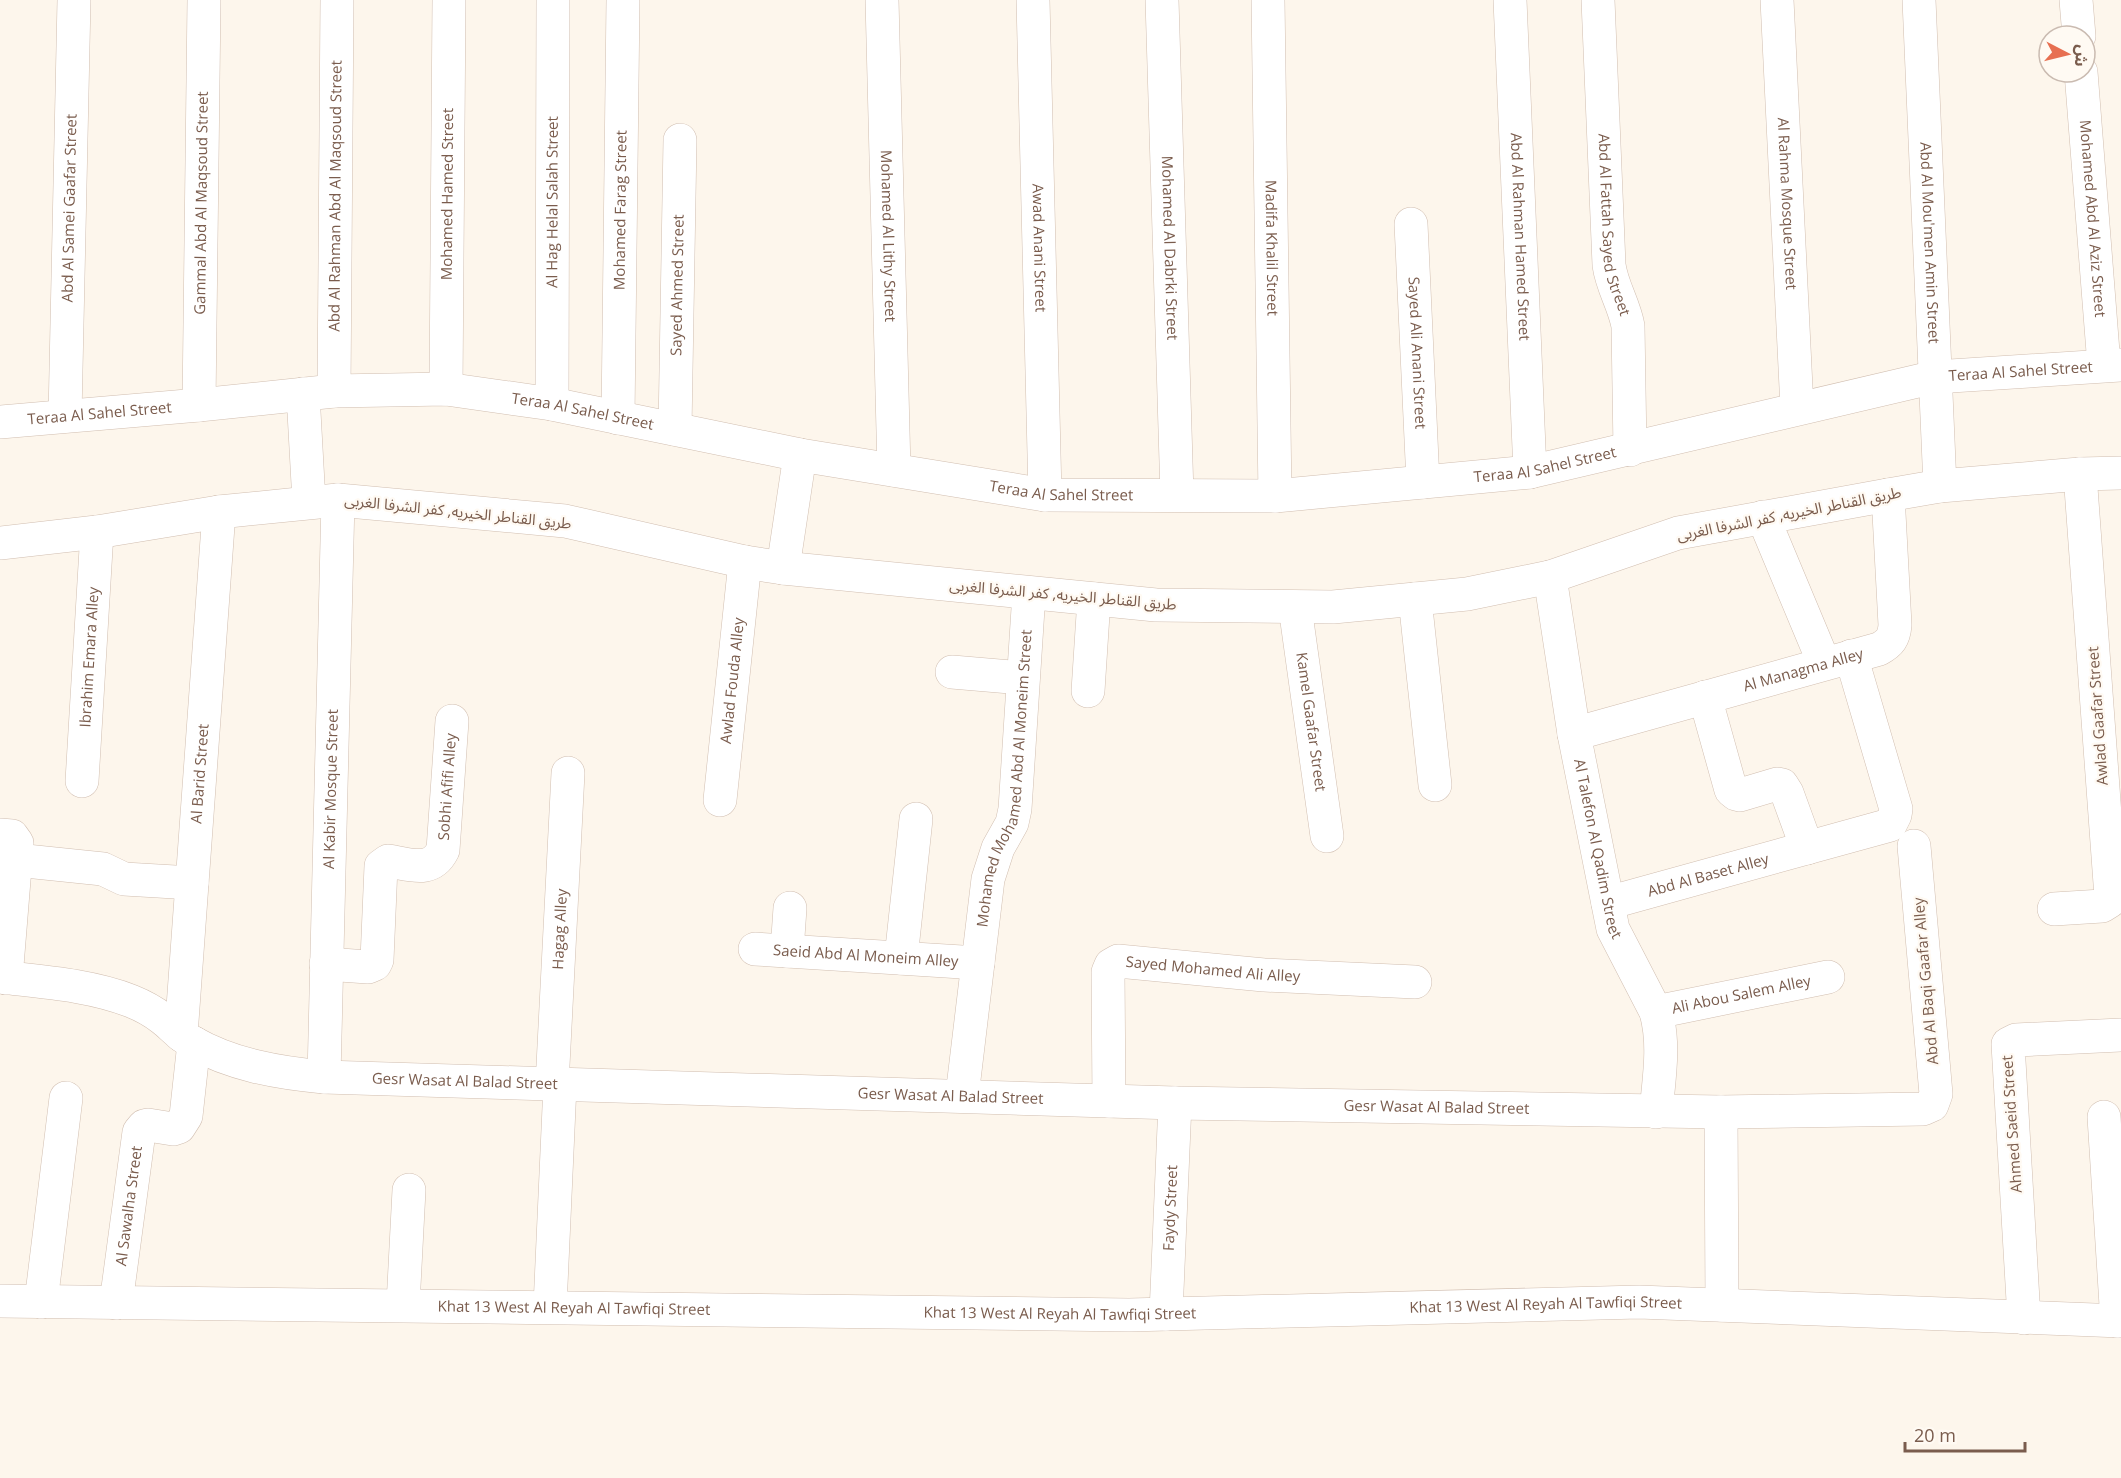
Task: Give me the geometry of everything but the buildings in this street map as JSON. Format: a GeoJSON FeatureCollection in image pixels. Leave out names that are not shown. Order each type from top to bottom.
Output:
{"type":"FeatureCollection","features":[{"type":"Feature","properties":{"kind":"street","name":"Abd Al Samei Gaafar Street"},"geometry":{"type":"LineString","coordinates":[[65,416],[74,0]]}},
{"type":"Feature","properties":{"kind":"street","name":"Gammal Abd Al Maqsoud Street"},"geometry":{"type":"LineString","coordinates":[[199,405],[204,0]]}},
{"type":"Feature","properties":{"kind":"street","name":"Abd Al Rahman Abd Al Maqsoud Street"},"geometry":{"type":"LineString","coordinates":[[323,501],[319,393],[337,0]]}},
{"type":"Feature","properties":{"kind":"street","name":"Mohamed Hamed Street"},"geometry":{"type":"LineString","coordinates":[[446,389],[448,0]]}},
{"type":"Feature","properties":{"kind":"street","name":"Al Hag Helal Salah Street"},"geometry":{"type":"LineString","coordinates":[[552,404],[553,0]]}},
{"type":"Feature","properties":{"kind":"street","name":"Mohamed Farag Street"},"geometry":{"type":"LineString","coordinates":[[618,418],[622,0]]}},
{"type":"Feature","properties":{"kind":"street","name":"Mohamed Al Lithy Street"},"geometry":{"type":"LineString","coordinates":[[882,0],[894,470]]}},
{"type":"Feature","properties":{"kind":"street","name":"Awad Anani Street"},"geometry":{"type":"LineString","coordinates":[[1033,0],[1045,495]]}},
{"type":"Feature","properties":{"kind":"street","name":"Mohamed Al Dabrki Street"},"geometry":{"type":"LineString","coordinates":[[1162,0],[1177,495]]}},
{"type":"Feature","properties":{"kind":"street","name":"Madifa Khalil Street"},"geometry":{"type":"LineString","coordinates":[[1268,0],[1275,496]]}},
{"type":"Feature","properties":{"kind":"street","name":"Abd Al Rahman Hamed Street"},"geometry":{"type":"LineString","coordinates":[[1510,0],[1530,472]]}},
{"type":"Feature","properties":{"kind":"street","name":"Abd Al Fattah Sayed Street"},"geometry":{"type":"LineString","coordinates":[[1598,0],[1609,265],[1611,281],[1624,309],[1628,326],[1630,450]]}},
{"type":"Feature","properties":{"kind":"street","name":"Al Rahma Mosque Street"},"geometry":{"type":"LineString","coordinates":[[1777,0],[1797,408]]}},
{"type":"Feature","properties":{"kind":"street","name":"Abd Al Mou'men Amin Street"},"geometry":{"type":"LineString","coordinates":[[1919,0],[1940,486]]}},
{"type":"Feature","properties":{"kind":"street"},"geometry":{"type":"LineString","coordinates":[[2076,0],[2078,24]]}},
{"type":"Feature","properties":{"kind":"street","name":"Mohamed Abd Al Aziz Street"},"geometry":{"type":"LineString","coordinates":[[2082,84],[2112,365]]}},
{"type":"Feature","properties":{"kind":"street","name":"Sayed Ahmed Street"},"geometry":{"type":"LineString","coordinates":[[675,429],[680,140]]}},
{"type":"Feature","properties":{"kind":"street","name":"Sayed Ali Anani Street"},"geometry":{"type":"LineString","coordinates":[[1412,224],[1424,482]]}},
{"type":"Feature","properties":{"kind":"street","name":"Teraa Al Sahel Street"},"geometry":{"type":"LineString","coordinates":[[0,422],[319,393],[446,389],[552,404],[800,456],[1045,495],[1275,496],[1530,472],[1935,377],[2112,365]]}},
{"type":"Feature","properties":{"kind":"street"},"geometry":{"type":"LineString","coordinates":[[783,568],[800,456]]}},
{"type":"Feature","properties":{"kind":"street","name":"طريق القناطر الخيريه, كفر الشرفا الغربى"},"geometry":{"type":"LineString","coordinates":[[0,543],[98,532],[219,512],[323,501],[565,521],[745,562],[783,568],[1156,605],[1333,607],[1467,594],[1550,577],[1678,533],[1940,486],[2080,474],[2121,473]]}},
{"type":"Feature","properties":{"kind":"street","name":"Awlad Gaafar Street"},"geometry":{"type":"LineString","coordinates":[[2055,909],[2102,906],[2110,901],[2111,897],[2080,474]]}},
{"type":"Feature","properties":{"kind":"street","name":"Al Managma Alley"},"geometry":{"type":"LineString","coordinates":[[1574,734],[1879,649],[1888,644],[1894,635],[1888,495]]}},
{"type":"Feature","properties":{"kind":"street","name":"Al Kabir Mosque Street"},"geometry":{"type":"LineString","coordinates":[[323,501],[326,964],[324,1077]]}},
{"type":"Feature","properties":{"kind":"street","name":"Al Barid Street"},"geometry":{"type":"LineString","coordinates":[[187,1039],[192,883],[219,512]]}},
{"type":"Feature","properties":{"kind":"street"},"geometry":{"type":"LineString","coordinates":[[1763,517],[1837,659]]}},
{"type":"Feature","properties":{"kind":"street","name":"Ibrahim Emara Alley"},"geometry":{"type":"LineString","coordinates":[[82,781],[98,532]]}},
{"type":"Feature","properties":{"kind":"street","name":"Awlad Fouda Alley"},"geometry":{"type":"LineString","coordinates":[[720,800],[745,562]]}},
{"type":"Feature","properties":{"kind":"street","name":"Al Talefon Al Qadim Street"},"geometry":{"type":"LineString","coordinates":[[1550,577],[1574,734],[1613,929],[1656,1012],[1662,1045],[1656,1112]]}},
{"type":"Feature","properties":{"kind":"street","name":"Mohamed Mohamed Abd Al Moneim Street"},"geometry":{"type":"LineString","coordinates":[[962,1096],[988,879],[998,848],[1012,823],[1015,809],[1029,593]]}},
{"type":"Feature","properties":{"kind":"street"},"geometry":{"type":"LineString","coordinates":[[1088,691],[1094,599]]}},
{"type":"Feature","properties":{"kind":"street"},"geometry":{"type":"LineString","coordinates":[[1415,599],[1435,785]]}},
{"type":"Feature","properties":{"kind":"street","name":"Kamel Gaafar Street"},"geometry":{"type":"LineString","coordinates":[[1295,607],[1327,836]]}},
{"type":"Feature","properties":{"kind":"street","name":"Abd Al Baset Alley"},"geometry":{"type":"LineString","coordinates":[[1608,903],[1890,825],[1896,809],[1837,659]]}},
{"type":"Feature","properties":{"kind":"street"},"geometry":{"type":"LineString","coordinates":[[952,672],[1023,678]]}},
{"type":"Feature","properties":{"kind":"street"},"geometry":{"type":"LineString","coordinates":[[1705,696],[1731,789],[1740,795],[1777,784],[1782,785],[1808,848]]}},
{"type":"Feature","properties":{"kind":"street","name":"Sobhi Afifi Alley"},"geometry":{"type":"LineString","coordinates":[[326,964],[368,967],[375,964],[381,866],[388,861],[426,866],[434,863],[440,857],[443,850],[452,721]]}},
{"type":"Feature","properties":{"kind":"street","name":"Hagag Alley"},"geometry":{"type":"LineString","coordinates":[[550,1307],[568,773]]}},
{"type":"Feature","properties":{"kind":"street"},"geometry":{"type":"LineString","coordinates":[[901,958],[916,819]]}},
{"type":"Feature","properties":{"kind":"street","name":"Abd Al Baqi Gaafar Alley"},"geometry":{"type":"LineString","coordinates":[[1914,846],[1936,1095],[1932,1105],[1923,1109]]}},
{"type":"Feature","properties":{"kind":"street"},"geometry":{"type":"LineString","coordinates":[[3,977],[8,848],[103,869],[124,879],[192,883]]}},
{"type":"Feature","properties":{"kind":"street"},"geometry":{"type":"LineString","coordinates":[[787,951],[790,908]]}},
{"type":"Feature","properties":{"kind":"street","name":"Saeid Abd Al Moneim Alley"},"geometry":{"type":"LineString","coordinates":[[754,950],[978,963]]}},
{"type":"Feature","properties":{"kind":"street","name":"Sayed Mohamed Ali Alley"},"geometry":{"type":"LineString","coordinates":[[1108,1101],[1108,972],[1111,965],[1118,961],[1264,975],[1415,982]]}},
{"type":"Feature","properties":{"kind":"street","name":"Gesr Wasat Al Balad Street"},"geometry":{"type":"LineString","coordinates":[[3,977],[100,991],[133,1001],[162,1018],[187,1039],[225,1057],[290,1074],[324,1077],[1175,1103],[1656,1112],[1923,1109]]}},
{"type":"Feature","properties":{"kind":"street","name":"Ali Abou Salem Alley"},"geometry":{"type":"LineString","coordinates":[[1656,1012],[1828,977]]}},
{"type":"Feature","properties":{"kind":"street","name":"Ahmed Saeid Street"},"geometry":{"type":"LineString","coordinates":[[2024,1318],[2008,1044],[2016,1040],[2121,1035]]}},
{"type":"Feature","properties":{"kind":"street","name":"Al Sawalha Street"},"geometry":{"type":"LineString","coordinates":[[116,1303],[139,1132],[148,1125],[173,1129],[184,1122],[187,1039]]}},
{"type":"Feature","properties":{"kind":"street"},"geometry":{"type":"LineString","coordinates":[[41,1302],[66,1098]]}},
{"type":"Feature","properties":{"kind":"street","name":"Faydy Street"},"geometry":{"type":"LineString","coordinates":[[1166,1314],[1175,1103]]}},
{"type":"Feature","properties":{"kind":"street"},"geometry":{"type":"LineString","coordinates":[[1721,1112],[1722,1305]]}},
{"type":"Feature","properties":{"kind":"street"},"geometry":{"type":"LineString","coordinates":[[2104,1117],[2119,1321]]}},
{"type":"Feature","properties":{"kind":"street"},"geometry":{"type":"LineString","coordinates":[[403,1305],[409,1190]]}},
{"type":"Feature","properties":{"kind":"street","name":"Khat 13 West Al Reyah Al Tawfiqi Street"},"geometry":{"type":"LineString","coordinates":[[0,1301],[1129,1315],[1639,1302],[2119,1321]]}}]}
